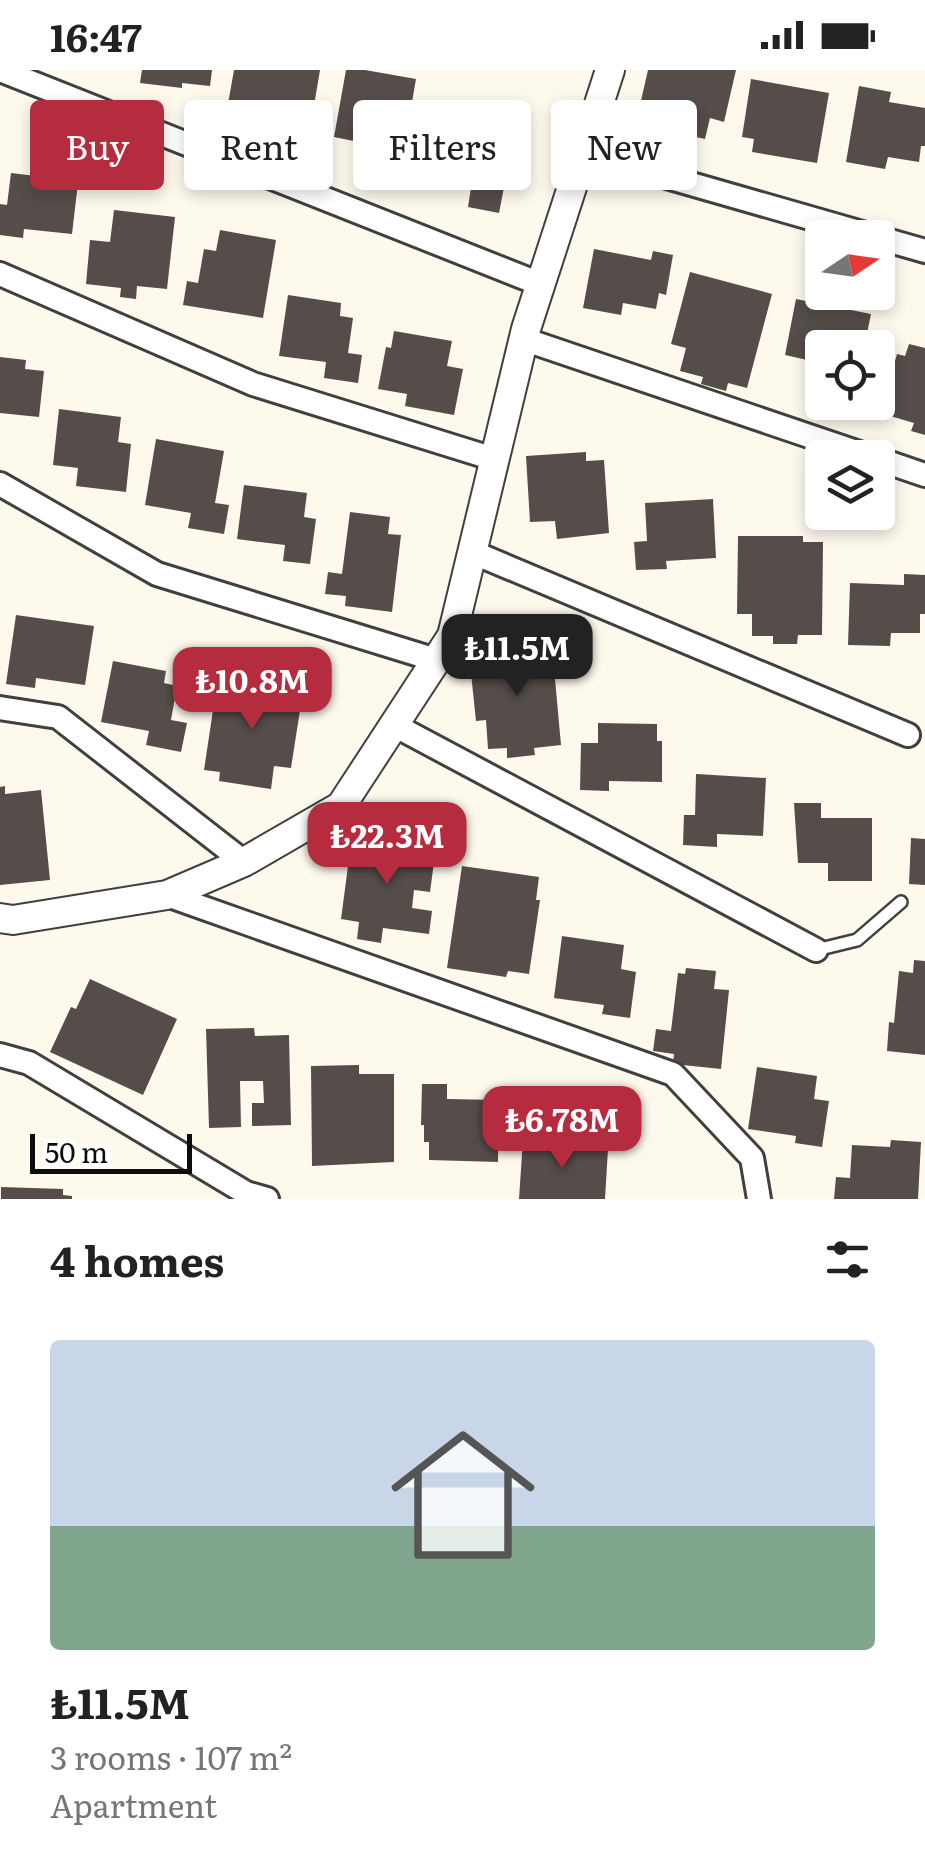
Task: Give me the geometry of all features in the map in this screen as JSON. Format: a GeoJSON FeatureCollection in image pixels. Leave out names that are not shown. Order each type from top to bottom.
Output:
{"type":"FeatureCollection","features":[{"type":"Feature","properties":{"kind":"street"},"geometry":{"type":"LineString","coordinates":[[0,70],[540,284]]}},
{"type":"Feature","properties":{"kind":"street"},"geometry":{"type":"LineString","coordinates":[[597,100],[605,71]]}},
{"type":"Feature","properties":{"kind":"street"},"geometry":{"type":"LineString","coordinates":[[697,186],[925,251]]}},
{"type":"Feature","properties":{"kind":"street"},"geometry":{"type":"LineString","coordinates":[[0,918],[12,920],[167,895],[244,862],[341,806],[452,636],[523,339],[571,190]]}},
{"type":"Feature","properties":{"kind":"street"},"geometry":{"type":"LineString","coordinates":[[0,274],[253,384],[494,460]]}},
{"type":"Feature","properties":{"kind":"street"},"geometry":{"type":"LineString","coordinates":[[523,339],[823,440]]}},
{"type":"Feature","properties":{"kind":"street"},"geometry":{"type":"LineString","coordinates":[[895,465],[925,475]]}},
{"type":"Feature","properties":{"kind":"street"},"geometry":{"type":"LineString","coordinates":[[0,484],[157,574],[436,660]]}},
{"type":"Feature","properties":{"kind":"street"},"geometry":{"type":"LineString","coordinates":[[472,552],[908,735]]}},
{"type":"Feature","properties":{"kind":"street"},"geometry":{"type":"LineString","coordinates":[[0,708],[58,718],[244,862]]}},
{"type":"Feature","properties":{"kind":"street"},"geometry":{"type":"LineString","coordinates":[[394,725],[816,950]]}},
{"type":"Feature","properties":{"kind":"street"},"geometry":{"type":"LineString","coordinates":[[167,895],[673,1074],[752,1158],[760,1199]]}},
{"type":"Feature","properties":{"kind":"street"},"geometry":{"type":"LineString","coordinates":[[0,1055],[29,1062],[246,1194],[268,1199]]}},
{"type":"Feature","properties":{"kind":"lane"},"geometry":{"type":"LineString","coordinates":[[816,950],[857,940],[902,902]]}},
{"type":"Feature","properties":{"kind":"building"},"geometry":{"type":"Polygon","coordinates":[[[142,70],[212,70],[210,86],[182,83],[182,88],[140,83],[142,70]]]}},
{"type":"Feature","properties":{"kind":"building"},"geometry":{"type":"Polygon","coordinates":[[[234,70],[320,70],[315,100],[229,100],[234,70]]]}},
{"type":"Feature","properties":{"kind":"building"},"geometry":{"type":"Polygon","coordinates":[[[346,70],[416,79],[412,100],[353,100],[353,141],[334,137],[346,70]]]}},
{"type":"Feature","properties":{"kind":"building"},"geometry":{"type":"Polygon","coordinates":[[[648,70],[736,70],[724,122],[710,118],[705,139],[697,137],[697,100],[641,100],[648,70]]]}},
{"type":"Feature","properties":{"kind":"building"},"geometry":{"type":"Polygon","coordinates":[[[751,79],[829,93],[817,163],[752,152],[754,139],[742,137],[751,79]]]}},
{"type":"Feature","properties":{"kind":"building"},"geometry":{"type":"Polygon","coordinates":[[[859,86],[891,92],[889,102],[925,108],[925,146],[921,146],[919,162],[888,157],[885,169],[846,162],[859,86]]]}},
{"type":"Feature","properties":{"kind":"building"},"geometry":{"type":"Polygon","coordinates":[[[11,173],[30,175],[30,190],[77,190],[72,234],[24,229],[23,238],[0,235],[0,204],[7,205],[11,173]]]}},
{"type":"Feature","properties":{"kind":"building"},"geometry":{"type":"Polygon","coordinates":[[[471,190],[503,190],[499,213],[468,207],[471,190]]]}},
{"type":"Feature","properties":{"kind":"building"},"geometry":{"type":"Polygon","coordinates":[[[114,210],[175,217],[167,289],[137,286],[136,299],[120,297],[121,288],[86,284],[90,240],[110,242],[114,210]]]}},
{"type":"Feature","properties":{"kind":"building"},"geometry":{"type":"Polygon","coordinates":[[[220,230],[276,240],[263,318],[183,305],[187,281],[198,283],[204,249],[216,251],[220,230]]]}},
{"type":"Feature","properties":{"kind":"building"},"geometry":{"type":"Polygon","coordinates":[[[594,249],[651,260],[653,251],[673,255],[666,295],[659,293],[656,309],[623,303],[621,315],[583,308],[594,249]]]}},
{"type":"Feature","properties":{"kind":"building"},"geometry":{"type":"Polygon","coordinates":[[[690,272],[772,294],[747,388],[728,383],[726,391],[701,384],[703,377],[680,371],[686,348],[671,344],[690,272]]]}},
{"type":"Feature","properties":{"kind":"building"},"geometry":{"type":"Polygon","coordinates":[[[288,295],[341,303],[340,316],[353,318],[348,353],[362,355],[358,383],[324,378],[326,362],[279,356],[288,295]]]}},
{"type":"Feature","properties":{"kind":"building"},"geometry":{"type":"Polygon","coordinates":[[[796,299],[805,301],[805,310],[871,314],[868,330],[805,330],[805,360],[785,355],[796,299]]]}},
{"type":"Feature","properties":{"kind":"building"},"geometry":{"type":"Polygon","coordinates":[[[394,331],[452,341],[447,366],[463,369],[454,415],[405,406],[407,394],[378,389],[386,347],[391,348],[394,331]]]}},
{"type":"Feature","properties":{"kind":"building"},"geometry":{"type":"Polygon","coordinates":[[[909,344],[925,348],[925,435],[911,431],[914,423],[895,417],[895,361],[897,354],[905,356],[909,344]]]}},
{"type":"Feature","properties":{"kind":"building"},"geometry":{"type":"Polygon","coordinates":[[[0,357],[26,360],[25,369],[44,371],[39,417],[0,413],[0,357]]]}},
{"type":"Feature","properties":{"kind":"building"},"geometry":{"type":"Polygon","coordinates":[[[59,409],[121,417],[118,442],[131,444],[126,492],[76,486],[78,468],[53,465],[59,409]]]}},
{"type":"Feature","properties":{"kind":"building"},"geometry":{"type":"Polygon","coordinates":[[[156,439],[224,451],[215,503],[229,505],[224,534],[188,528],[191,513],[145,505],[156,439]]]}},
{"type":"Feature","properties":{"kind":"building"},"geometry":{"type":"Polygon","coordinates":[[[586,452],[586,461],[604,460],[609,533],[557,539],[555,521],[530,522],[526,456],[586,452]]]}},
{"type":"Feature","properties":{"kind":"building"},"geometry":{"type":"Polygon","coordinates":[[[244,485],[307,493],[304,517],[316,519],[310,564],[283,561],[285,545],[237,539],[244,485]]]}},
{"type":"Feature","properties":{"kind":"building"},"geometry":{"type":"Polygon","coordinates":[[[713,499],[716,558],[666,561],[667,569],[636,570],[634,542],[647,541],[645,503],[713,499]]]}},
{"type":"Feature","properties":{"kind":"building"},"geometry":{"type":"Polygon","coordinates":[[[350,512],[390,517],[388,534],[401,535],[392,612],[345,606],[346,596],[325,594],[328,572],[342,574],[350,512]]]}},
{"type":"Feature","properties":{"kind":"building"},"geometry":{"type":"Polygon","coordinates":[[[738,536],[803,536],[803,542],[823,542],[822,635],[798,635],[797,644],[773,644],[773,636],[752,636],[752,614],[737,614],[738,536]]]}},
{"type":"Feature","properties":{"kind":"building"},"geometry":{"type":"Polygon","coordinates":[[[904,574],[925,575],[925,614],[920,614],[920,633],[891,633],[890,646],[848,645],[850,583],[904,585],[904,574]]]}},
{"type":"Feature","properties":{"kind":"building"},"geometry":{"type":"Polygon","coordinates":[[[16,615],[94,626],[85,685],[36,678],[35,688],[6,684],[16,615]]]}},
{"type":"Feature","properties":{"kind":"building"},"geometry":{"type":"Polygon","coordinates":[[[552,646],[561,745],[534,748],[535,755],[507,758],[507,748],[488,749],[486,720],[476,721],[469,654],[552,646]]]}},
{"type":"Feature","properties":{"kind":"building"},"geometry":{"type":"Polygon","coordinates":[[[113,661],[166,671],[164,683],[177,686],[171,720],[187,723],[181,752],[146,745],[149,731],[101,722],[113,661]]]}},
{"type":"Feature","properties":{"kind":"building"},"geometry":{"type":"Polygon","coordinates":[[[218,677],[303,691],[291,768],[274,766],[271,789],[219,781],[220,772],[204,770],[218,677]]]}},
{"type":"Feature","properties":{"kind":"building"},"geometry":{"type":"Polygon","coordinates":[[[598,723],[657,724],[657,741],[662,741],[662,782],[609,781],[609,791],[580,790],[581,743],[598,743],[598,723]]]}},
{"type":"Feature","properties":{"kind":"building"},"geometry":{"type":"Polygon","coordinates":[[[696,774],[766,778],[763,836],[717,834],[717,847],[683,845],[684,815],[695,815],[696,774]]]}},
{"type":"Feature","properties":{"kind":"building"},"geometry":{"type":"Polygon","coordinates":[[[5,786],[5,794],[41,790],[50,880],[0,885],[0,787],[5,786]]]}},
{"type":"Feature","properties":{"kind":"building"},"geometry":{"type":"Polygon","coordinates":[[[794,803],[821,803],[821,818],[872,818],[872,881],[828,881],[828,863],[798,863],[794,803]]]}},
{"type":"Feature","properties":{"kind":"building"},"geometry":{"type":"Polygon","coordinates":[[[352,836],[436,847],[430,892],[414,890],[412,908],[432,911],[429,934],[383,928],[381,943],[357,939],[359,922],[341,919],[352,836]]]}},
{"type":"Feature","properties":{"kind":"building"},"geometry":{"type":"Polygon","coordinates":[[[911,838],[925,839],[925,885],[909,884],[911,838]]]}},
{"type":"Feature","properties":{"kind":"building"},"geometry":{"type":"Polygon","coordinates":[[[462,866],[539,877],[536,900],[540,900],[529,974],[508,971],[506,977],[447,968],[462,866]]]}},
{"type":"Feature","properties":{"kind":"building"},"geometry":{"type":"Polygon","coordinates":[[[562,936],[624,945],[621,969],[636,972],[630,1018],[602,1014],[604,1005],[554,998],[562,936]]]}},
{"type":"Feature","properties":{"kind":"building"},"geometry":{"type":"Polygon","coordinates":[[[914,960],[925,961],[925,1055],[887,1051],[899,971],[913,973],[914,960]]]}},
{"type":"Feature","properties":{"kind":"building"},"geometry":{"type":"Polygon","coordinates":[[[686,968],[716,971],[714,989],[729,990],[721,1069],[673,1064],[674,1054],[653,1051],[656,1029],[671,1031],[678,973],[685,974],[686,968]]]}},
{"type":"Feature","properties":{"kind":"building"},"geometry":{"type":"Polygon","coordinates":[[[90,979],[177,1019],[143,1095],[50,1052],[71,1007],[76,1009],[90,979]]]}},
{"type":"Feature","properties":{"kind":"building"},"geometry":{"type":"Polygon","coordinates":[[[254,1028],[255,1036],[289,1035],[291,1125],[252,1126],[252,1103],[264,1103],[263,1081],[240,1081],[241,1127],[209,1128],[206,1029],[254,1028]]]}},
{"type":"Feature","properties":{"kind":"building"},"geometry":{"type":"Polygon","coordinates":[[[359,1065],[359,1074],[394,1074],[394,1162],[312,1166],[311,1066],[359,1065]]]}},
{"type":"Feature","properties":{"kind":"building"},"geometry":{"type":"Polygon","coordinates":[[[757,1067],[817,1076],[814,1099],[829,1101],[822,1147],[795,1143],[796,1136],[748,1129],[757,1067]]]}},
{"type":"Feature","properties":{"kind":"building"},"geometry":{"type":"Polygon","coordinates":[[[422,1084],[447,1084],[447,1099],[499,1100],[498,1162],[429,1160],[429,1142],[424,1142],[421,1125],[422,1084]]]}},
{"type":"Feature","properties":{"kind":"building"},"geometry":{"type":"Polygon","coordinates":[[[523,1139],[587,1143],[587,1147],[608,1149],[605,1199],[519,1199],[523,1139]]]}},
{"type":"Feature","properties":{"kind":"building"},"geometry":{"type":"Polygon","coordinates":[[[891,1140],[921,1142],[918,1199],[834,1199],[836,1177],[850,1178],[852,1145],[890,1147],[891,1140]]]}},
{"type":"Feature","properties":{"kind":"building"},"geometry":{"type":"Polygon","coordinates":[[[1,1187],[63,1189],[63,1195],[72,1199],[1,1199],[1,1187]]]}}]}
